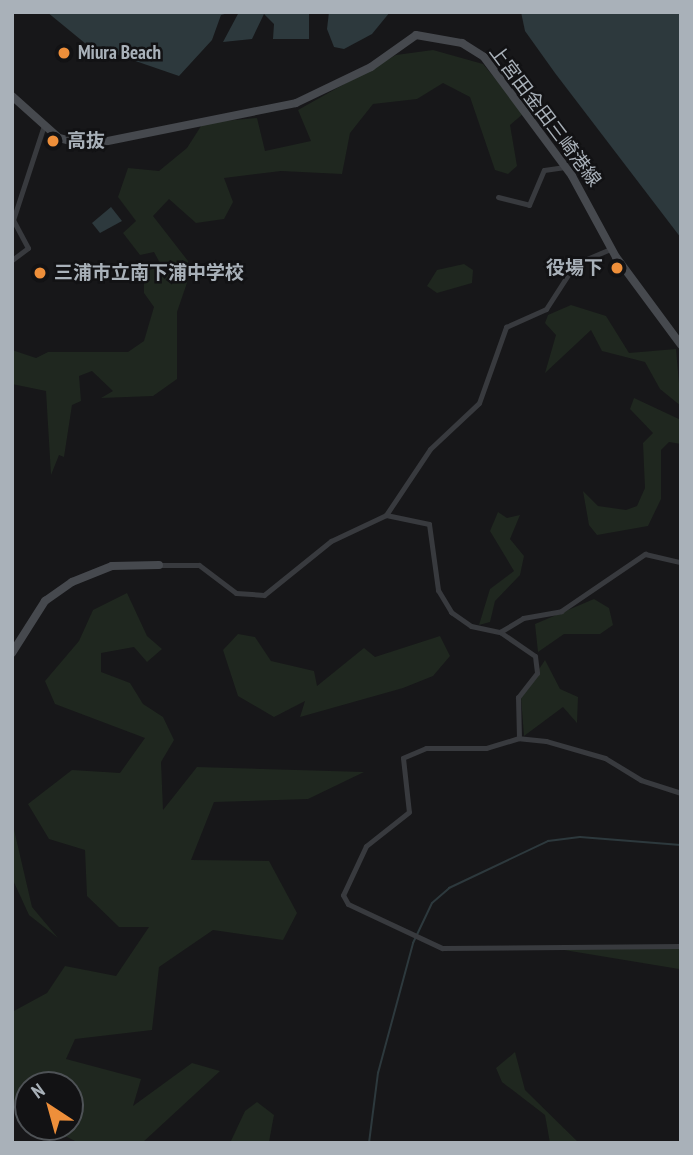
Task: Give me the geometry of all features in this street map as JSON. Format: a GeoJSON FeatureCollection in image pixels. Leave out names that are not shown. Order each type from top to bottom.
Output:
{"type":"FeatureCollection","features":[{"type":"Feature","properties":{"kind":"main road","name":"上宮田金田三崎港線"},"geometry":{"type":"LineString","coordinates":[[12,96],[59,138],[88,145],[272,110],[313,97],[371,66],[404,39],[426,34],[478,51],[565,167],[611,249],[681,345]]}},
{"type":"Feature","properties":{"kind":"main road"},"geometry":{"type":"LineString","coordinates":[[12,653],[39,609],[72,582],[112,566],[159,565]]}},
{"type":"Feature","properties":{"kind":"street"},"geometry":{"type":"LineString","coordinates":[[12,260],[28,248],[13,220],[44,125]]}},
{"type":"Feature","properties":{"kind":"street"},"geometry":{"type":"LineString","coordinates":[[498,197],[529,205],[544,170],[565,167]]}},
{"type":"Feature","properties":{"kind":"street"},"geometry":{"type":"LineString","coordinates":[[159,565],[199,565],[236,593],[264,595],[331,541],[386,514],[430,449],[479,403],[506,327],[546,309],[575,264],[611,249]]}},
{"type":"Feature","properties":{"kind":"street"},"geometry":{"type":"LineString","coordinates":[[386,514],[427,520],[442,602],[471,626],[500,632],[537,662],[537,673],[518,697],[519,738]]}},
{"type":"Feature","properties":{"kind":"street"},"geometry":{"type":"LineString","coordinates":[[500,632],[523,618],[561,611],[645,554],[681,562]]}},
{"type":"Feature","properties":{"kind":"street"},"geometry":{"type":"LineString","coordinates":[[681,793],[640,780],[605,758],[519,738],[486,748],[437,746],[403,758],[409,812],[366,846],[343,895],[415,939],[442,948],[681,946]]}},
{"type":"Feature","properties":{"kind":"shaded area"},"geometry":{"type":"Polygon","coordinates":[[[47,12],[232,12],[221,15],[212,40],[179,76],[86,44],[47,12]]]}},
{"type":"Feature","properties":{"kind":"shaded area"},"geometry":{"type":"Polygon","coordinates":[[[239,12],[309,12],[309,39],[273,39],[274,24],[264,14],[252,39],[223,42],[239,12]]]}},
{"type":"Feature","properties":{"kind":"shaded area"},"geometry":{"type":"Polygon","coordinates":[[[329,12],[390,12],[372,34],[344,49],[334,47],[327,29],[329,12]]]}},
{"type":"Feature","properties":{"kind":"shaded area"},"geometry":{"type":"Polygon","coordinates":[[[521,12],[681,12],[681,238],[525,31],[521,12]]]}},
{"type":"Feature","properties":{"kind":"shaded area"},"geometry":{"type":"Polygon","coordinates":[[[433,50],[483,64],[524,113],[510,125],[517,166],[508,174],[495,170],[470,97],[443,83],[417,99],[373,104],[350,133],[342,174],[281,171],[224,178],[233,202],[224,219],[196,223],[169,199],[153,216],[188,261],[190,274],[177,312],[177,379],[153,396],[101,398],[113,391],[92,371],[79,376],[81,401],[72,405],[64,457],[59,455],[51,475],[46,391],[12,384],[12,350],[36,358],[48,352],[128,352],[144,341],[154,307],[144,293],[144,273],[161,265],[154,252],[140,255],[123,233],[136,221],[118,197],[128,168],[159,171],[187,148],[203,123],[257,118],[265,151],[311,141],[298,110],[396,55],[433,50]]]}},
{"type":"Feature","properties":{"kind":"shaded area"},"geometry":{"type":"Polygon","coordinates":[[[111,207],[122,221],[100,233],[92,223],[111,207]]]}},
{"type":"Feature","properties":{"kind":"shaded area"},"geometry":{"type":"Polygon","coordinates":[[[464,264],[473,270],[472,283],[437,293],[427,286],[437,270],[464,264]]]}},
{"type":"Feature","properties":{"kind":"shaded area"},"geometry":{"type":"Polygon","coordinates":[[[571,305],[606,316],[629,353],[676,349],[681,406],[660,389],[645,362],[602,351],[591,330],[545,373],[556,335],[545,323],[548,315],[571,305]]]}},
{"type":"Feature","properties":{"kind":"shaded area"},"geometry":{"type":"Polygon","coordinates":[[[634,398],[681,420],[681,444],[669,442],[661,450],[661,499],[648,526],[597,535],[589,525],[583,491],[598,506],[626,510],[637,506],[645,488],[643,443],[653,433],[630,409],[634,398]]]}},
{"type":"Feature","properties":{"kind":"shaded area"},"geometry":{"type":"Polygon","coordinates":[[[498,512],[507,518],[520,515],[510,539],[524,556],[520,575],[495,601],[490,622],[479,625],[490,589],[514,571],[490,531],[498,512]]]}},
{"type":"Feature","properties":{"kind":"shaded area"},"geometry":{"type":"Polygon","coordinates":[[[127,593],[147,636],[162,649],[147,662],[134,647],[101,653],[101,672],[130,683],[143,704],[163,717],[174,740],[161,762],[163,810],[197,767],[364,772],[308,799],[214,802],[191,860],[269,861],[297,913],[283,940],[213,930],[159,967],[152,1030],[75,1039],[66,1059],[141,1079],[133,1106],[192,1063],[220,1071],[142,1143],[75,1141],[84,1141],[84,1071],[14,1071],[14,1109],[12,1108],[12,1012],[47,993],[65,966],[116,976],[149,927],[119,927],[87,896],[85,850],[49,839],[28,804],[72,770],[120,773],[145,738],[55,704],[45,681],[79,641],[93,610],[127,593]]]}},
{"type":"Feature","properties":{"kind":"shaded area"},"geometry":{"type":"Polygon","coordinates":[[[594,599],[609,608],[613,625],[600,634],[564,634],[538,652],[535,624],[594,599]]]}},
{"type":"Feature","properties":{"kind":"shaded area"},"geometry":{"type":"Polygon","coordinates":[[[238,634],[255,637],[271,661],[314,671],[317,686],[364,648],[375,657],[440,636],[450,656],[433,676],[403,688],[300,717],[305,701],[274,717],[238,696],[223,650],[238,634]]]}},
{"type":"Feature","properties":{"kind":"shaded area"},"geometry":{"type":"Polygon","coordinates":[[[545,660],[560,689],[578,697],[577,723],[563,707],[524,736],[521,697],[545,660]]]}},
{"type":"Feature","properties":{"kind":"shaded area"},"geometry":{"type":"Polygon","coordinates":[[[12,821],[32,907],[58,938],[29,915],[12,878],[12,821]]]}},
{"type":"Feature","properties":{"kind":"shaded area"},"geometry":{"type":"Polygon","coordinates":[[[558,949],[681,949],[681,965],[679,969],[558,949]]]}},
{"type":"Feature","properties":{"kind":"shaded area"},"geometry":{"type":"Polygon","coordinates":[[[515,1052],[525,1090],[579,1143],[550,1143],[545,1115],[502,1082],[496,1068],[515,1052]]]}},
{"type":"Feature","properties":{"kind":"shaded area"},"geometry":{"type":"Polygon","coordinates":[[[257,1102],[274,1115],[269,1142],[230,1143],[245,1111],[257,1102]]]}},
{"type":"Feature","properties":{"kind":"waterway"},"geometry":{"type":"LineString","coordinates":[[369,1143],[378,1073],[413,943],[432,903],[449,888],[548,841],[580,837],[681,845]]}},
{"type":"Feature","properties":{"kind":"place","name":"Miura Beach"},"geometry":{"type":"Point","coordinates":[64,53]}},
{"type":"Feature","properties":{"kind":"place","name":"高抜"},"geometry":{"type":"Point","coordinates":[53,141]}},
{"type":"Feature","properties":{"kind":"place","name":"役場下"},"geometry":{"type":"Point","coordinates":[617,268]}},
{"type":"Feature","properties":{"kind":"place","name":"三浦市立南下浦中学校"},"geometry":{"type":"Point","coordinates":[40,273]}}]}
